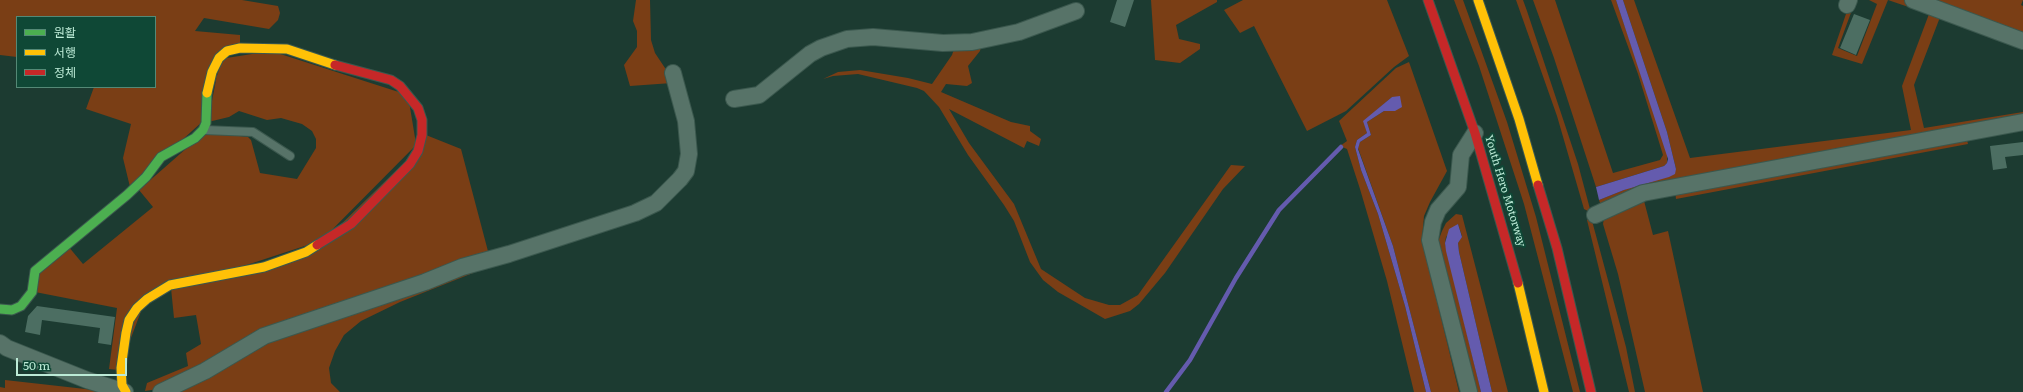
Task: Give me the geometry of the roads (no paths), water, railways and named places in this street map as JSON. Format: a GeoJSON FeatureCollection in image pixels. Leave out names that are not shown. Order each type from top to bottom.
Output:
{"type":"FeatureCollection","features":[{"type":"Feature","properties":{"kind":"main road","name":"Youth Hero Motorway"},"geometry":{"type":"LineString","coordinates":[[1428,0],[1475,133],[1513,260],[1544,392]]}},
{"type":"Feature","properties":{"kind":"main road"},"geometry":{"type":"LineString","coordinates":[[1478,0],[1519,119],[1557,248],[1591,392]]}},
{"type":"Feature","properties":{"kind":"main road"},"geometry":{"type":"LineString","coordinates":[[1,313],[21,306],[27,300],[32,292],[35,271],[48,259],[146,177],[161,157],[195,138],[203,130],[206,123],[207,92],[212,72],[219,58],[228,51],[240,48],[287,49],[313,59],[391,80],[409,95],[418,108],[422,120],[422,135],[418,151],[410,164],[351,224],[326,240],[287,260],[264,267],[170,285],[147,299],[137,308],[129,320],[121,368],[122,385],[126,392]]}},
{"type":"Feature","properties":{"kind":"street"},"geometry":{"type":"LineString","coordinates":[[1913,0],[2023,41]]}},
{"type":"Feature","properties":{"kind":"street"},"geometry":{"type":"LineString","coordinates":[[734,99],[759,95],[810,54],[821,48],[847,39],[873,37],[943,43],[972,42],[1019,32],[1076,11]]}},
{"type":"Feature","properties":{"kind":"street"},"geometry":{"type":"LineString","coordinates":[[161,392],[205,371],[264,336],[425,282],[462,267],[509,254],[635,213],[656,203],[686,171],[689,154],[686,121],[673,73]]}},
{"type":"Feature","properties":{"kind":"street"},"geometry":{"type":"LineString","coordinates":[[1595,215],[1644,194],[2023,122]]}},
{"type":"Feature","properties":{"kind":"street"},"geometry":{"type":"LineString","coordinates":[[1469,392],[1430,240],[1432,222],[1438,210],[1458,187],[1461,155],[1475,133]]}},
{"type":"Feature","properties":{"kind":"street"},"geometry":{"type":"LineString","coordinates":[[0,343],[7,348],[87,380],[126,392]]}},
{"type":"Feature","properties":{"kind":"lane"},"geometry":{"type":"LineString","coordinates":[[203,130],[253,132],[290,156]]}},
{"type":"Feature","properties":{"kind":"waterway"},"geometry":{"type":"LineString","coordinates":[[1166,392],[1190,360],[1236,278],[1279,210],[1341,147]]}}]}
